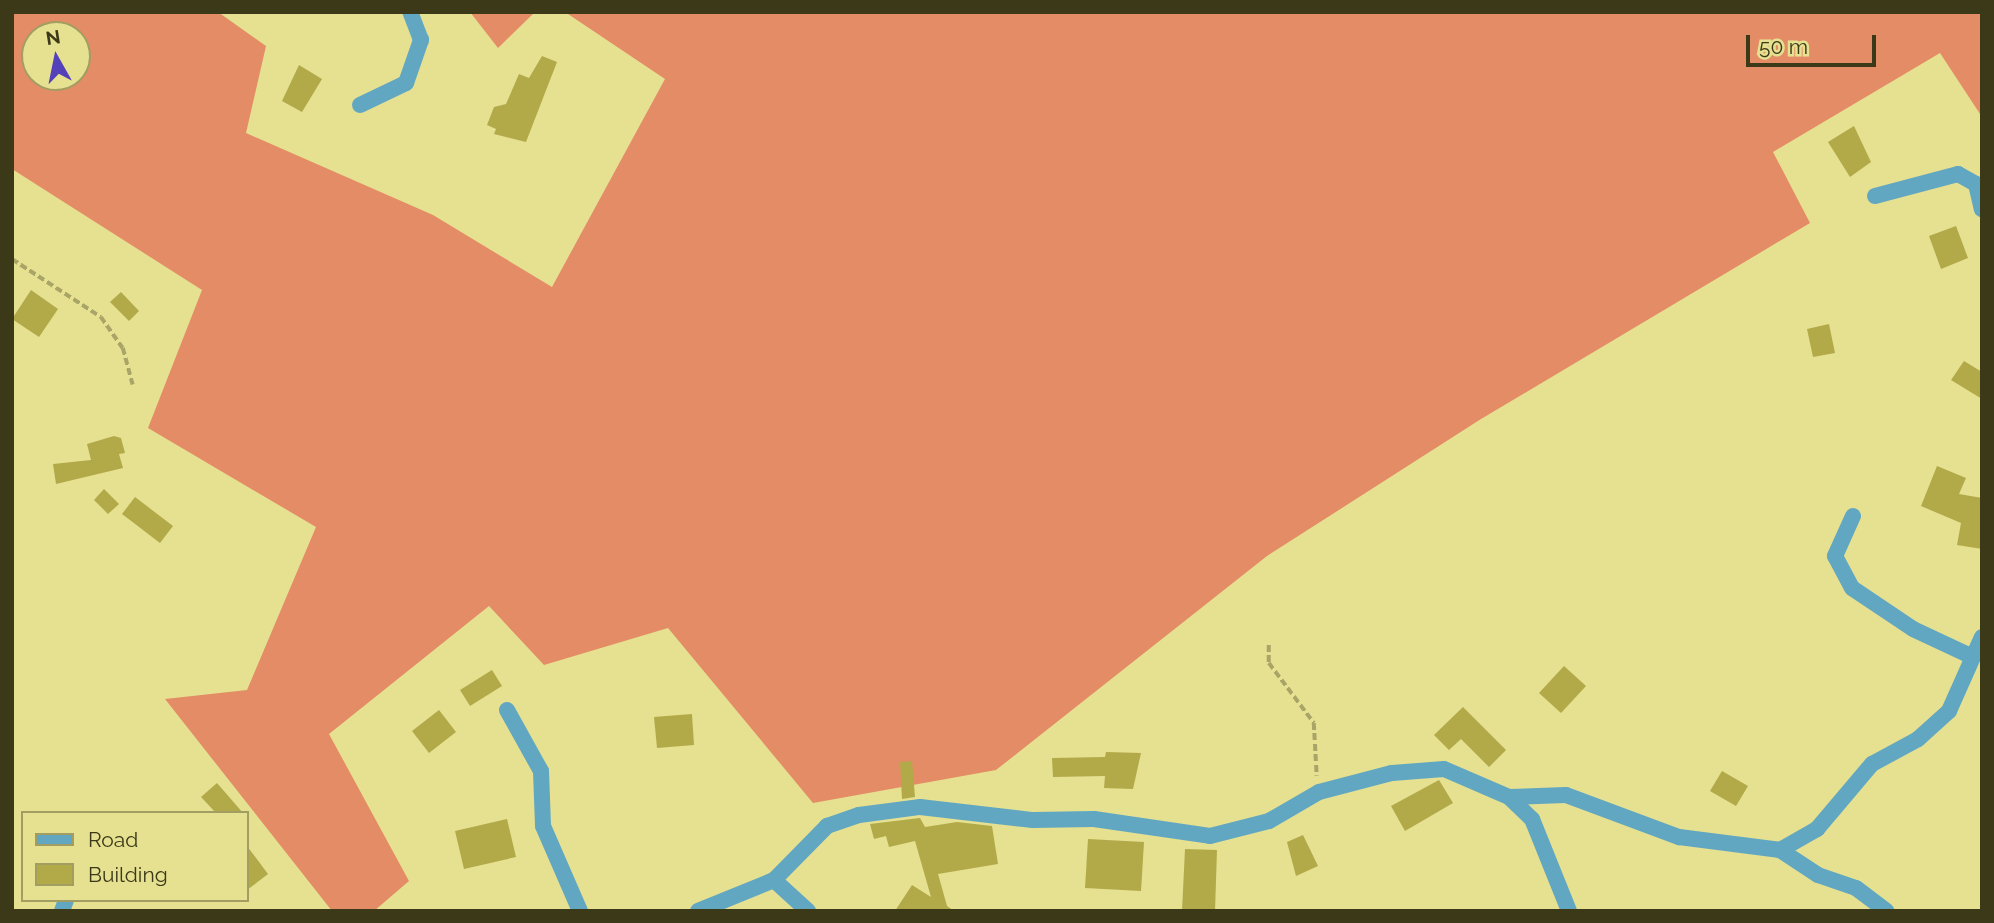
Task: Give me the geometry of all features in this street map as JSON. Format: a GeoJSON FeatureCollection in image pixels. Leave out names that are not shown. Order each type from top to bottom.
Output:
{"type":"FeatureCollection","features":[{"type":"Feature","properties":{"kind":"street"},"geometry":{"type":"LineString","coordinates":[[360,105],[406,83],[421,40],[411,12]]}},
{"type":"Feature","properties":{"kind":"street"},"geometry":{"type":"LineString","coordinates":[[1875,195],[1958,174],[1976,184],[1982,209]]}},
{"type":"Feature","properties":{"kind":"street"},"geometry":{"type":"LineString","coordinates":[[1853,516],[1835,556],[1852,589],[1913,629],[1973,657]]}},
{"type":"Feature","properties":{"kind":"street"},"geometry":{"type":"LineString","coordinates":[[1780,850],[1817,829],[1872,764],[1918,738],[1949,711],[1982,637]]}},
{"type":"Feature","properties":{"kind":"street"},"geometry":{"type":"LineString","coordinates":[[507,710],[541,771],[543,826],[580,911]]}},
{"type":"Feature","properties":{"kind":"street"},"geometry":{"type":"LineString","coordinates":[[698,911],[774,880],[827,826],[859,815],[920,807],[1033,820],[1094,819],[1210,836],[1269,821],[1319,792],[1392,773],[1444,769],[1509,797],[1532,819],[1563,910]]}},
{"type":"Feature","properties":{"kind":"street"},"geometry":{"type":"LineString","coordinates":[[1509,797],[1566,795],[1679,837],[1780,850],[1818,874],[1856,888],[1886,911]]}},
{"type":"Feature","properties":{"kind":"street"},"geometry":{"type":"LineString","coordinates":[[774,880],[808,911]]}},
{"type":"Feature","properties":{"kind":"path"},"geometry":{"type":"LineString","coordinates":[[12,259],[101,317],[123,348],[133,385]]}},
{"type":"Feature","properties":{"kind":"path"},"geometry":{"type":"LineString","coordinates":[[1269,645],[1269,663],[1314,723],[1319,792]]}},
{"type":"Feature","properties":{"kind":"shaded area"},"geometry":{"type":"Polygon","coordinates":[[[12,12],[218,12],[266,46],[246,133],[433,215],[552,287],[665,79],[565,12],[1982,12],[1982,117],[1940,53],[1773,152],[1810,223],[1481,419],[1267,556],[996,770],[813,803],[668,628],[544,665],[489,606],[329,734],[409,881],[374,911],[332,911],[165,699],[247,690],[316,527],[148,428],[202,290],[12,169],[12,12]]]}},
{"type":"Feature","properties":{"kind":"shaded area"},"geometry":{"type":"Polygon","coordinates":[[[470,12],[535,12],[498,48],[470,12]]]}},
{"type":"Feature","properties":{"kind":"building"},"geometry":{"type":"Polygon","coordinates":[[[542,56],[557,62],[526,142],[494,134],[496,129],[487,125],[494,107],[506,104],[519,74],[529,78],[542,56]]]}},
{"type":"Feature","properties":{"kind":"building"},"geometry":{"type":"Polygon","coordinates":[[[299,65],[322,79],[302,112],[282,101],[299,65]]]}},
{"type":"Feature","properties":{"kind":"building"},"geometry":{"type":"Polygon","coordinates":[[[1854,126],[1871,162],[1850,177],[1828,142],[1854,126]]]}},
{"type":"Feature","properties":{"kind":"building"},"geometry":{"type":"Polygon","coordinates":[[[1956,226],[1968,258],[1941,269],[1929,236],[1956,226]]]}},
{"type":"Feature","properties":{"kind":"building"},"geometry":{"type":"Polygon","coordinates":[[[31,290],[58,309],[39,337],[12,319],[31,290]]]}},
{"type":"Feature","properties":{"kind":"building"},"geometry":{"type":"Polygon","coordinates":[[[121,292],[139,311],[129,321],[110,302],[121,292]]]}},
{"type":"Feature","properties":{"kind":"building"},"geometry":{"type":"Polygon","coordinates":[[[1829,324],[1835,353],[1813,357],[1807,329],[1829,324]]]}},
{"type":"Feature","properties":{"kind":"building"},"geometry":{"type":"Polygon","coordinates":[[[1964,361],[1982,372],[1982,399],[1951,380],[1964,361]]]}},
{"type":"Feature","properties":{"kind":"building"},"geometry":{"type":"Polygon","coordinates":[[[114,436],[121,438],[125,453],[119,454],[123,468],[56,484],[53,464],[91,460],[87,444],[114,436]]]}},
{"type":"Feature","properties":{"kind":"building"},"geometry":{"type":"Polygon","coordinates":[[[1937,466],[1966,478],[1959,494],[1982,498],[1982,549],[1957,545],[1961,523],[1921,506],[1937,466]]]}},
{"type":"Feature","properties":{"kind":"building"},"geometry":{"type":"Polygon","coordinates":[[[104,489],[119,504],[108,514],[94,500],[104,489]]]}},
{"type":"Feature","properties":{"kind":"building"},"geometry":{"type":"Polygon","coordinates":[[[135,497],[173,526],[160,543],[122,514],[135,497]]]}},
{"type":"Feature","properties":{"kind":"building"},"geometry":{"type":"Polygon","coordinates":[[[1564,666],[1586,686],[1561,713],[1539,693],[1564,666]]]}},
{"type":"Feature","properties":{"kind":"building"},"geometry":{"type":"Polygon","coordinates":[[[492,670],[502,686],[470,706],[460,690],[492,670]]]}},
{"type":"Feature","properties":{"kind":"building"},"geometry":{"type":"Polygon","coordinates":[[[1463,707],[1506,750],[1489,767],[1461,739],[1449,750],[1434,735],[1463,707]]]}},
{"type":"Feature","properties":{"kind":"building"},"geometry":{"type":"Polygon","coordinates":[[[439,710],[456,732],[429,753],[412,731],[439,710]]]}},
{"type":"Feature","properties":{"kind":"building"},"geometry":{"type":"Polygon","coordinates":[[[692,714],[694,745],[657,748],[654,717],[692,714]]]}},
{"type":"Feature","properties":{"kind":"building"},"geometry":{"type":"Polygon","coordinates":[[[1106,752],[1141,753],[1133,789],[1104,788],[1105,776],[1053,777],[1052,758],[1105,757],[1106,752]]]}},
{"type":"Feature","properties":{"kind":"building"},"geometry":{"type":"Polygon","coordinates":[[[912,761],[915,797],[902,799],[900,762],[912,761]]]}},
{"type":"Feature","properties":{"kind":"building"},"geometry":{"type":"Polygon","coordinates":[[[1722,771],[1748,786],[1736,806],[1710,791],[1722,771]]]}},
{"type":"Feature","properties":{"kind":"building"},"geometry":{"type":"Polygon","coordinates":[[[1439,780],[1453,803],[1405,831],[1391,806],[1439,780]]]}},
{"type":"Feature","properties":{"kind":"building"},"geometry":{"type":"Polygon","coordinates":[[[217,783],[241,811],[214,811],[201,797],[217,783]]]}},
{"type":"Feature","properties":{"kind":"building"},"geometry":{"type":"Polygon","coordinates":[[[920,818],[925,827],[957,822],[992,826],[998,864],[938,874],[947,906],[954,911],[895,911],[912,885],[931,897],[915,841],[889,847],[886,836],[874,839],[870,824],[920,818]]]}},
{"type":"Feature","properties":{"kind":"building"},"geometry":{"type":"Polygon","coordinates":[[[507,819],[516,857],[464,869],[455,831],[507,819]]]}},
{"type":"Feature","properties":{"kind":"building"},"geometry":{"type":"Polygon","coordinates":[[[1303,835],[1318,866],[1296,876],[1287,842],[1303,835]]]}},
{"type":"Feature","properties":{"kind":"building"},"geometry":{"type":"Polygon","coordinates":[[[1088,839],[1144,842],[1141,891],[1085,888],[1088,839]]]}},
{"type":"Feature","properties":{"kind":"building"},"geometry":{"type":"Polygon","coordinates":[[[248,847],[268,874],[248,889],[248,847]]]}},
{"type":"Feature","properties":{"kind":"building"},"geometry":{"type":"Polygon","coordinates":[[[1185,849],[1217,850],[1215,911],[1182,911],[1185,849]]]}}]}
